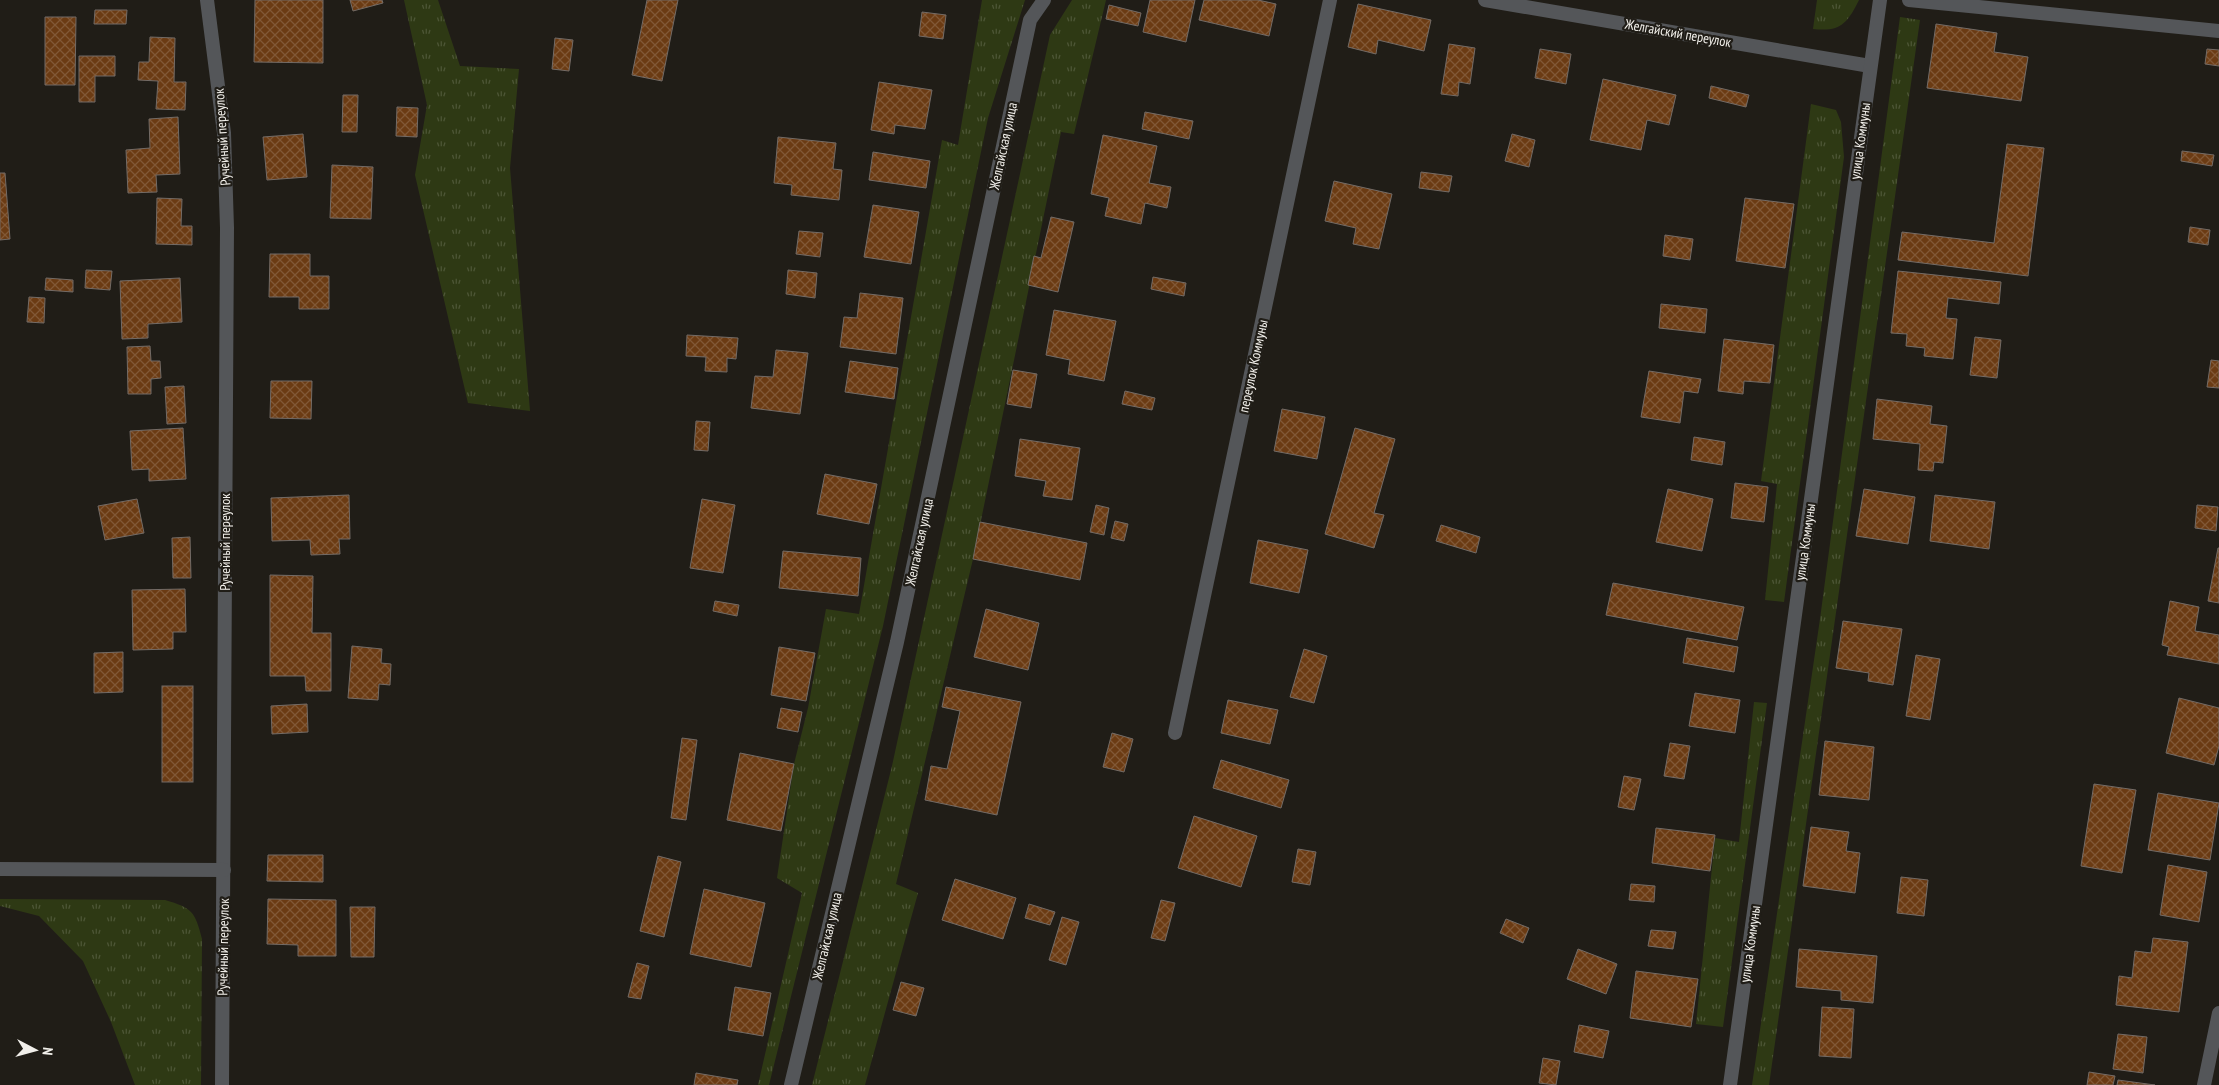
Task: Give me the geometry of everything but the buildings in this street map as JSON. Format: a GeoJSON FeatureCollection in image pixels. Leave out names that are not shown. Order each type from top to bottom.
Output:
{"type":"FeatureCollection","features":[{"type":"Feature","properties":{"kind":"street","name":"Ручейный переулок"},"geometry":{"type":"LineString","coordinates":[[207,0],[224,133],[227,228],[222,1085]]}},
{"type":"Feature","properties":{"kind":"street","name":"Желгайская улица"},"geometry":{"type":"LineString","coordinates":[[792,1085],[897,642],[1030,20],[1044,0]]}},
{"type":"Feature","properties":{"kind":"street","name":"переулок Коммуны"},"geometry":{"type":"LineString","coordinates":[[1176,733],[1330,0]]}},
{"type":"Feature","properties":{"kind":"street","name":"Желгайский переулок"},"geometry":{"type":"LineString","coordinates":[[1486,0],[1870,66]]}},
{"type":"Feature","properties":{"kind":"street","name":"улица Коммуны"},"geometry":{"type":"LineString","coordinates":[[1730,1085],[1880,0]]}},
{"type":"Feature","properties":{"kind":"street"},"geometry":{"type":"LineString","coordinates":[[1909,0],[2219,32]]}},
{"type":"Feature","properties":{"kind":"street"},"geometry":{"type":"LineString","coordinates":[[0,869],[224,870]]}},
{"type":"Feature","properties":{"kind":"street"},"geometry":{"type":"LineString","coordinates":[[2204,1085],[2219,1013]]}},
{"type":"Feature","properties":{"kind":"green space"},"geometry":{"type":"Polygon","coordinates":[[[404,0],[438,0],[460,66],[519,69],[510,168],[530,411],[468,403],[415,175],[427,105],[404,0]]]}},
{"type":"Feature","properties":{"kind":"green space"},"geometry":{"type":"Polygon","coordinates":[[[982,0],[1025,0],[988,118],[883,626],[769,1085],[758,1085],[802,893],[777,878],[794,764],[808,708],[826,609],[859,614],[942,140],[958,145],[982,0]]]}},
{"type":"Feature","properties":{"kind":"green space"},"geometry":{"type":"Polygon","coordinates":[[[1072,0],[1106,0],[1074,134],[1061,132],[973,559],[896,884],[918,893],[865,1085],[812,1085],[892,766],[1050,35],[1072,0]]]}},
{"type":"Feature","properties":{"kind":"green space"},"geometry":{"type":"Polygon","coordinates":[[[1817,0],[1859,0],[1851,15],[1842,25],[1822,30],[1813,29],[1817,0]]]}},
{"type":"Feature","properties":{"kind":"green space"},"geometry":{"type":"Polygon","coordinates":[[[1900,17],[1920,20],[1769,1085],[1752,1085],[1820,619],[1900,17]]]}},
{"type":"Feature","properties":{"kind":"green space"},"geometry":{"type":"Polygon","coordinates":[[[1811,104],[1836,110],[1841,122],[1844,157],[1784,602],[1765,600],[1777,484],[1761,481],[1811,104]]]}},
{"type":"Feature","properties":{"kind":"green space"},"geometry":{"type":"Polygon","coordinates":[[[1754,702],[1767,703],[1723,1027],[1696,1024],[1715,838],[1739,842],[1754,702]]]}},
{"type":"Feature","properties":{"kind":"green space"},"geometry":{"type":"Polygon","coordinates":[[[0,899],[165,900],[187,908],[197,922],[202,939],[201,1085],[135,1085],[111,1022],[83,961],[39,916],[0,906],[0,899]]]}}]}
